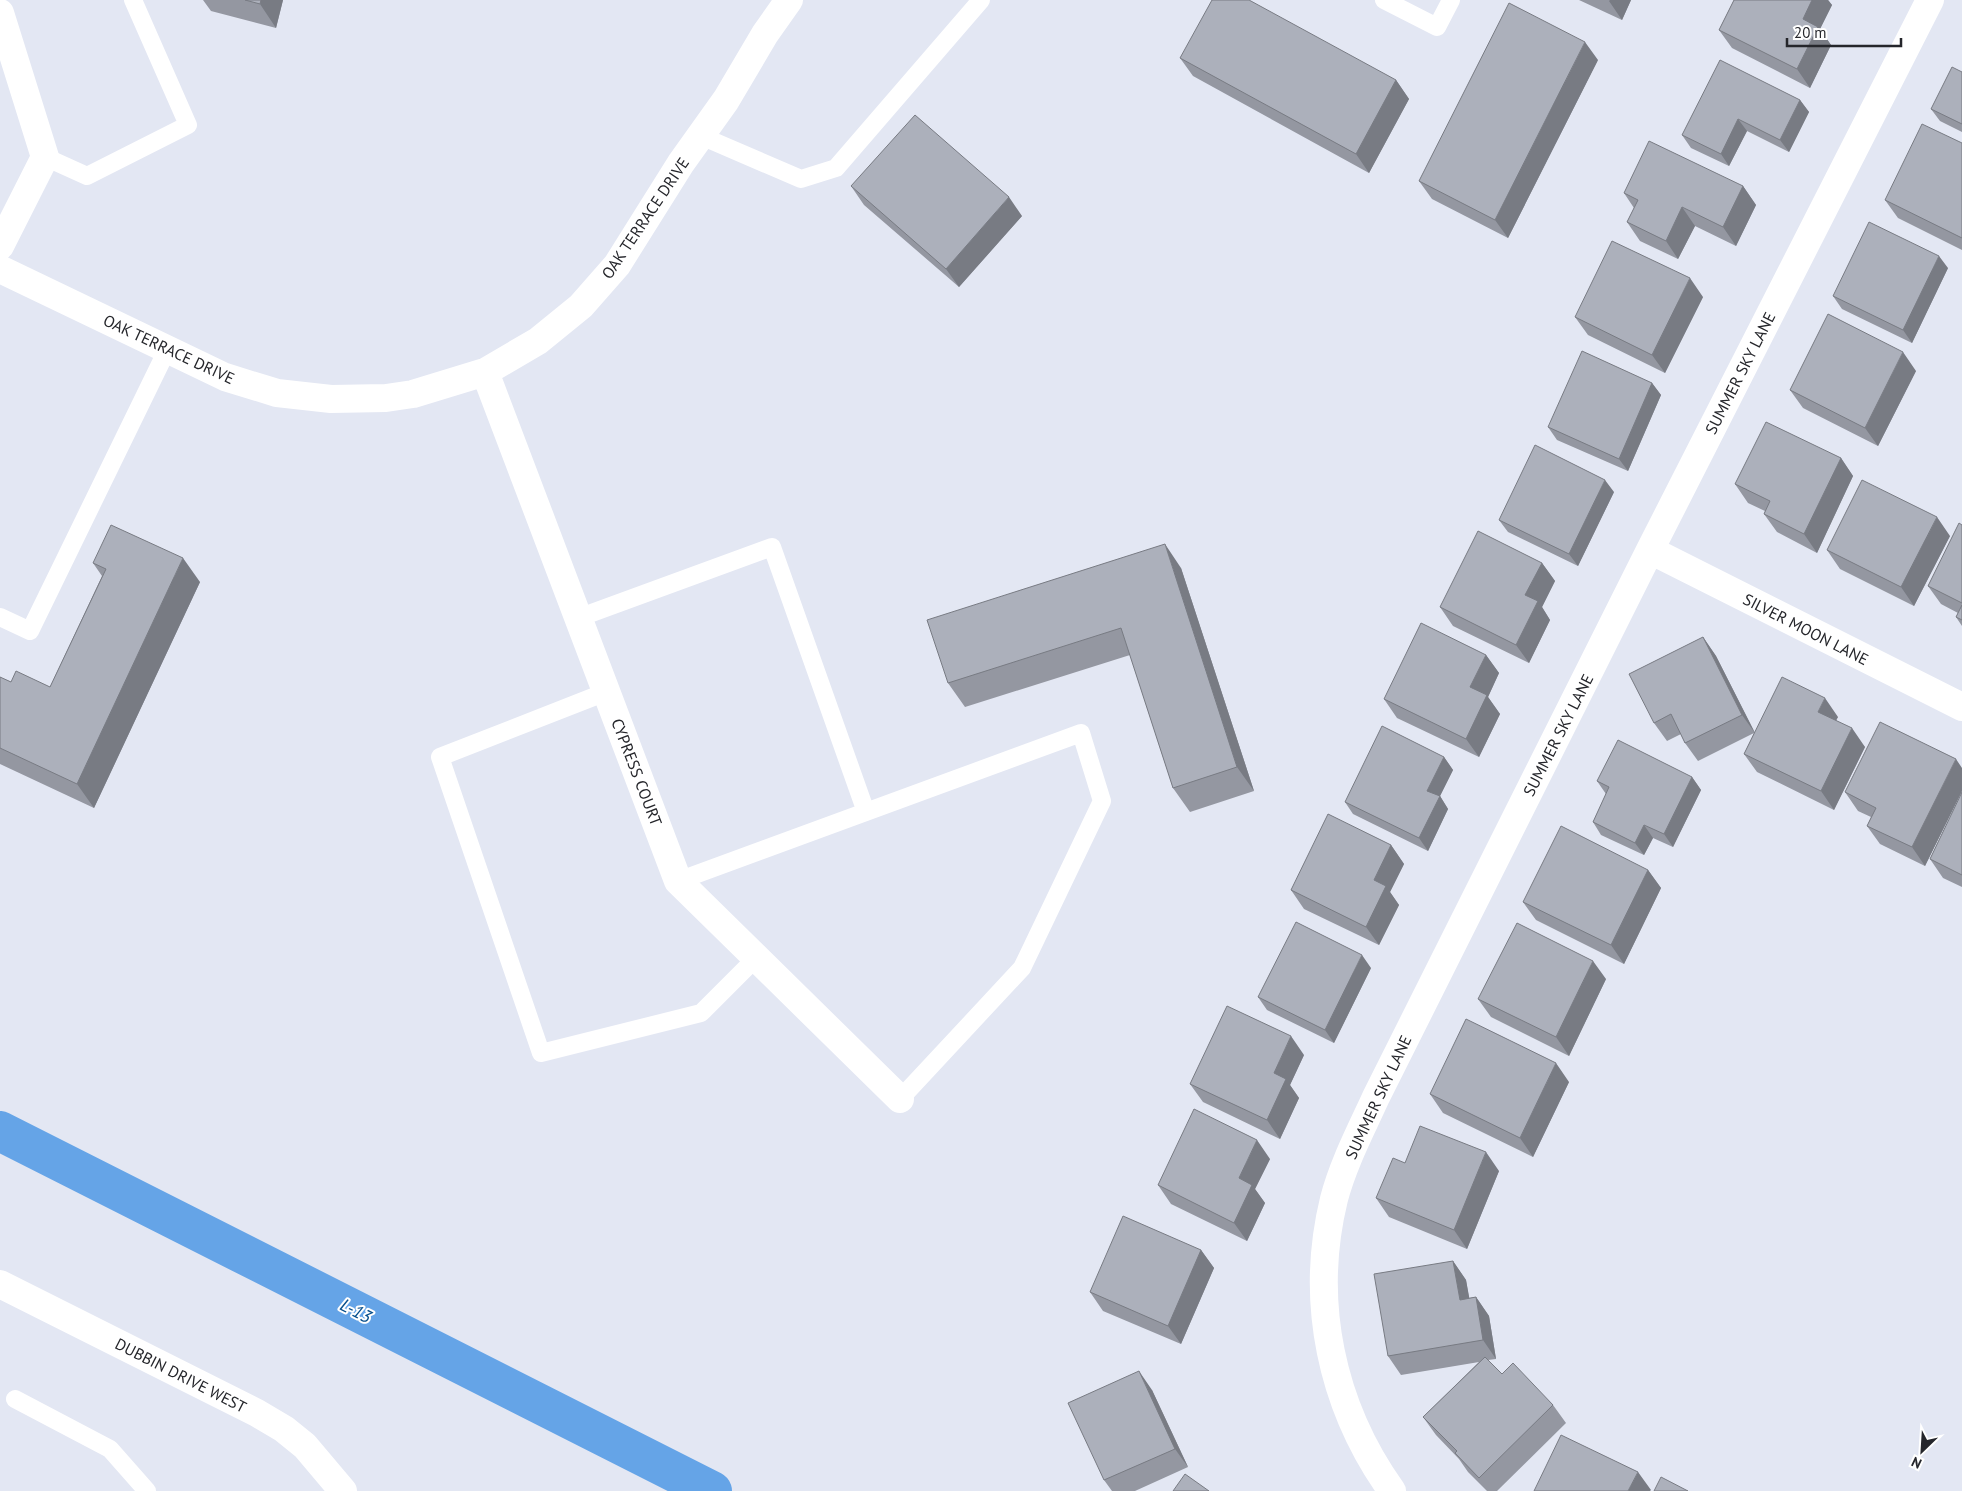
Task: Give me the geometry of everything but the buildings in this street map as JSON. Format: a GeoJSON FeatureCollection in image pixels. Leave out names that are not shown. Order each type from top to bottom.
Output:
{"type":"FeatureCollection","features":[{"type":"Feature","properties":{"kind":"street","name":"OAK TERRACE DRIVE"},"geometry":{"type":"LineString","coordinates":[[0,269],[224,378],[277,393],[331,399],[386,398],[413,394],[485,372],[538,341],[581,306],[617,265],[681,164],[726,100],[765,34],[789,0]]}},
{"type":"Feature","properties":{"kind":"street","name":"SUMMER SKY LANE"},"geometry":{"type":"LineString","coordinates":[[1392,1491],[1362,1442],[1344,1400],[1328,1338],[1323,1282],[1325,1254],[1334,1199],[1342,1173],[1376,1097],[1650,550],[1930,0]]}},
{"type":"Feature","properties":{"kind":"street"},"geometry":{"type":"LineString","coordinates":[[0,13],[45,157],[0,246]]}},
{"type":"Feature","properties":{"kind":"street","name":"CYPRESS COURT"},"geometry":{"type":"LineString","coordinates":[[485,372],[678,882],[900,1099]]}},
{"type":"Feature","properties":{"kind":"street","name":"SILVER MOON LANE"},"geometry":{"type":"LineString","coordinates":[[1650,550],[1962,707]]}},
{"type":"Feature","properties":{"kind":"street","name":"DUBBIN DRIVE WEST"},"geometry":{"type":"LineString","coordinates":[[0,1284],[257,1413],[306,1446],[343,1491]]}},
{"type":"Feature","properties":{"kind":"lane"},"geometry":{"type":"LineString","coordinates":[[45,157],[86,176],[188,126],[132,0]]}},
{"type":"Feature","properties":{"kind":"lane"},"geometry":{"type":"LineString","coordinates":[[701,136],[801,180],[836,168],[981,0]]}},
{"type":"Feature","properties":{"kind":"lane"},"geometry":{"type":"LineString","coordinates":[[1384,0],[1437,27],[1452,0]]}},
{"type":"Feature","properties":{"kind":"lane"},"geometry":{"type":"LineString","coordinates":[[0,617],[30,631],[167,350]]}},
{"type":"Feature","properties":{"kind":"lane"},"geometry":{"type":"LineString","coordinates":[[578,618],[772,546],[866,812]]}},
{"type":"Feature","properties":{"kind":"lane"},"geometry":{"type":"LineString","coordinates":[[606,692],[440,757],[541,1053],[701,1013],[756,958]]}},
{"type":"Feature","properties":{"kind":"lane"},"geometry":{"type":"LineString","coordinates":[[678,882],[1081,733],[1102,801],[1022,968],[900,1099]]}},
{"type":"Feature","properties":{"kind":"lane"},"geometry":{"type":"LineString","coordinates":[[16,1400],[110,1449],[147,1491]]}},
{"type":"Feature","properties":{"kind":"waterway","name":"L-13"},"geometry":{"type":"LineString","coordinates":[[0,1131],[712,1491]]}}]}
